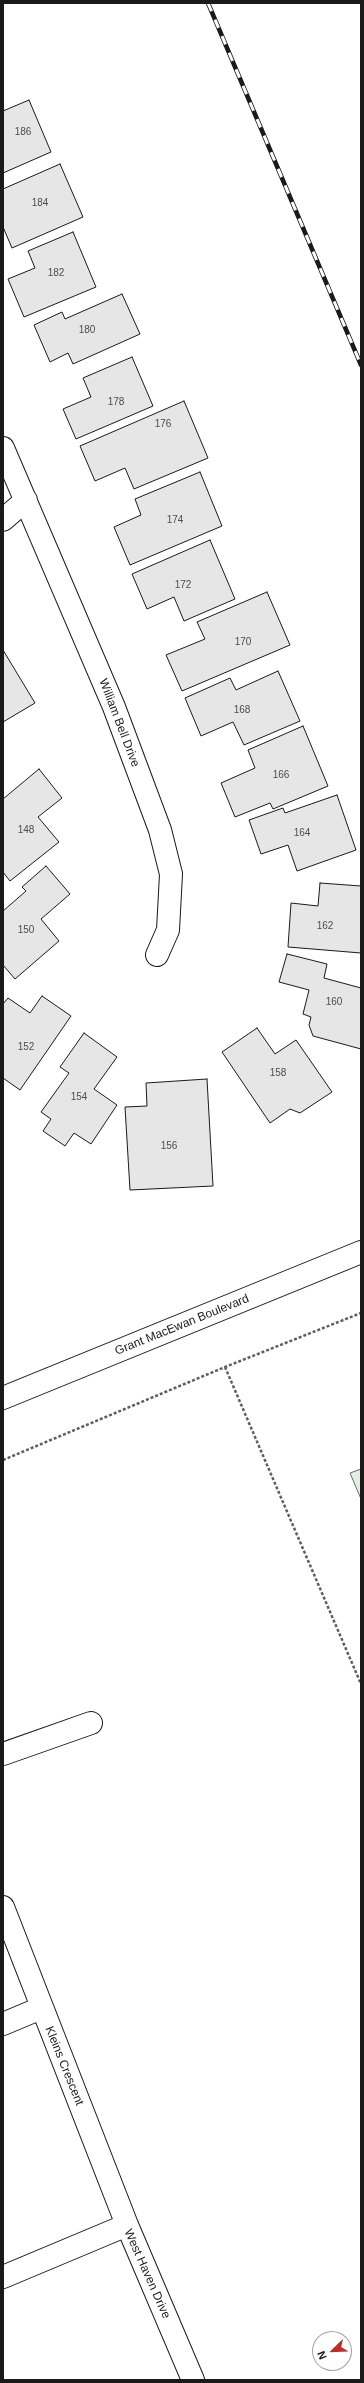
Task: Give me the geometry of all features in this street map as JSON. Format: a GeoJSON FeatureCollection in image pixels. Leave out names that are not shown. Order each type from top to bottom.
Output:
{"type":"FeatureCollection","features":[{"type":"Feature","properties":{"kind":"street","name":"William Bell Drive"},"geometry":{"type":"LineString","coordinates":[[3,448],[114,707],[160,830],[171,874],[168,930],[157,955]]}},
{"type":"Feature","properties":{"kind":"street"},"geometry":{"type":"LineString","coordinates":[[3,520],[26,500]]}},
{"type":"Feature","properties":{"kind":"street","name":"Grant MacEwan Boulevard"},"geometry":{"type":"LineString","coordinates":[[3,1398],[361,1252]]}},
{"type":"Feature","properties":{"kind":"street"},"geometry":{"type":"LineString","coordinates":[[3,1754],[91,1723]]}},
{"type":"Feature","properties":{"kind":"street","name":"Kleins Crescent"},"geometry":{"type":"LineString","coordinates":[[3,1906],[41,2008],[127,2225]]}},
{"type":"Feature","properties":{"kind":"street"},"geometry":{"type":"LineString","coordinates":[[3,2024],[41,2008]]}},
{"type":"Feature","properties":{"kind":"street","name":"West Haven Drive"},"geometry":{"type":"LineString","coordinates":[[3,2277],[127,2225],[193,2380]]}},
{"type":"Feature","properties":{"kind":"path"},"geometry":{"type":"LineString","coordinates":[[3,1460],[225,1366],[361,1313]]}},
{"type":"Feature","properties":{"kind":"path"},"geometry":{"type":"LineString","coordinates":[[225,1366],[361,1684]]}},
{"type":"Feature","properties":{"kind":"green space"},"geometry":{"type":"Polygon","coordinates":[[[361,1469],[361,1499],[350,1473],[361,1469]]]}},
{"type":"Feature","properties":{"kind":"building"},"geometry":{"type":"Polygon","coordinates":[[[29,100],[51,152],[3,173],[3,111],[29,100]]]}},
{"type":"Feature","properties":{"kind":"building"},"geometry":{"type":"Polygon","coordinates":[[[60,164],[83,217],[12,248],[3,227],[3,189],[60,164]]]}},
{"type":"Feature","properties":{"kind":"building"},"geometry":{"type":"Polygon","coordinates":[[[73,232],[96,287],[24,317],[8,279],[35,268],[28,251],[73,232]]]}},
{"type":"Feature","properties":{"kind":"building"},"geometry":{"type":"Polygon","coordinates":[[[122,294],[140,334],[73,364],[68,353],[50,362],[34,325],[62,312],[65,319],[122,294]]]}},
{"type":"Feature","properties":{"kind":"building"},"geometry":{"type":"Polygon","coordinates":[[[132,357],[153,406],[76,439],[63,409],[91,397],[83,378],[132,357]]]}},
{"type":"Feature","properties":{"kind":"building"},"geometry":{"type":"Polygon","coordinates":[[[184,401],[208,458],[134,489],[125,468],[95,481],[80,446],[184,401]]]}},
{"type":"Feature","properties":{"kind":"building"},"geometry":{"type":"Polygon","coordinates":[[[200,472],[222,526],[130,565],[114,527],[141,515],[135,499],[200,472]]]}},
{"type":"Feature","properties":{"kind":"building"},"geometry":{"type":"Polygon","coordinates":[[[210,540],[235,599],[184,621],[174,597],[147,609],[132,574],[210,540]]]}},
{"type":"Feature","properties":{"kind":"building"},"geometry":{"type":"Polygon","coordinates":[[[267,592],[290,645],[182,691],[166,655],[205,639],[197,622],[267,592]]]}},
{"type":"Feature","properties":{"kind":"building"},"geometry":{"type":"Polygon","coordinates":[[[3,650],[35,703],[3,722],[3,650]]]}},
{"type":"Feature","properties":{"kind":"building"},"geometry":{"type":"Polygon","coordinates":[[[278,671],[300,721],[244,745],[233,722],[201,736],[185,698],[230,678],[236,690],[278,671]]]}},
{"type":"Feature","properties":{"kind":"building"},"geometry":{"type":"Polygon","coordinates":[[[303,726],[328,786],[273,809],[270,803],[235,817],[221,783],[255,768],[248,750],[303,726]]]}},
{"type":"Feature","properties":{"kind":"building"},"geometry":{"type":"Polygon","coordinates":[[[39,769],[62,798],[38,817],[59,842],[10,881],[3,872],[3,799],[39,769]]]}},
{"type":"Feature","properties":{"kind":"building"},"geometry":{"type":"Polygon","coordinates":[[[337,795],[356,850],[297,871],[288,845],[261,854],[249,820],[283,808],[285,813],[337,795]]]}},
{"type":"Feature","properties":{"kind":"building"},"geometry":{"type":"Polygon","coordinates":[[[46,866],[70,894],[41,919],[59,941],[15,979],[3,965],[3,911],[26,891],[22,887],[46,866]]]}},
{"type":"Feature","properties":{"kind":"building"},"geometry":{"type":"Polygon","coordinates":[[[320,883],[361,886],[361,953],[288,947],[291,903],[318,906],[320,883]]]}},
{"type":"Feature","properties":{"kind":"building"},"geometry":{"type":"Polygon","coordinates":[[[287,954],[327,964],[324,978],[361,988],[361,1049],[313,1036],[309,1025],[311,1017],[303,1014],[309,990],[279,982],[287,954]]]}},
{"type":"Feature","properties":{"kind":"building"},"geometry":{"type":"Polygon","coordinates":[[[42,996],[71,1016],[20,1090],[3,1078],[3,1004],[8,998],[30,1013],[42,996]]]}},
{"type":"Feature","properties":{"kind":"building"},"geometry":{"type":"Polygon","coordinates":[[[257,1028],[275,1054],[296,1040],[332,1092],[300,1113],[290,1109],[270,1123],[222,1052],[257,1028]]]}},
{"type":"Feature","properties":{"kind":"building"},"geometry":{"type":"Polygon","coordinates":[[[84,1033],[117,1057],[94,1089],[117,1105],[91,1144],[74,1133],[65,1146],[43,1131],[51,1119],[41,1112],[69,1073],[60,1067],[84,1033]]]}},
{"type":"Feature","properties":{"kind":"building"},"geometry":{"type":"Polygon","coordinates":[[[207,1079],[213,1186],[130,1190],[125,1107],[147,1106],[146,1083],[207,1079]]]}},
{"type":"Feature","properties":{"kind":"railway"},"geometry":{"type":"LineString","coordinates":[[208,3],[361,365]]}}]}
